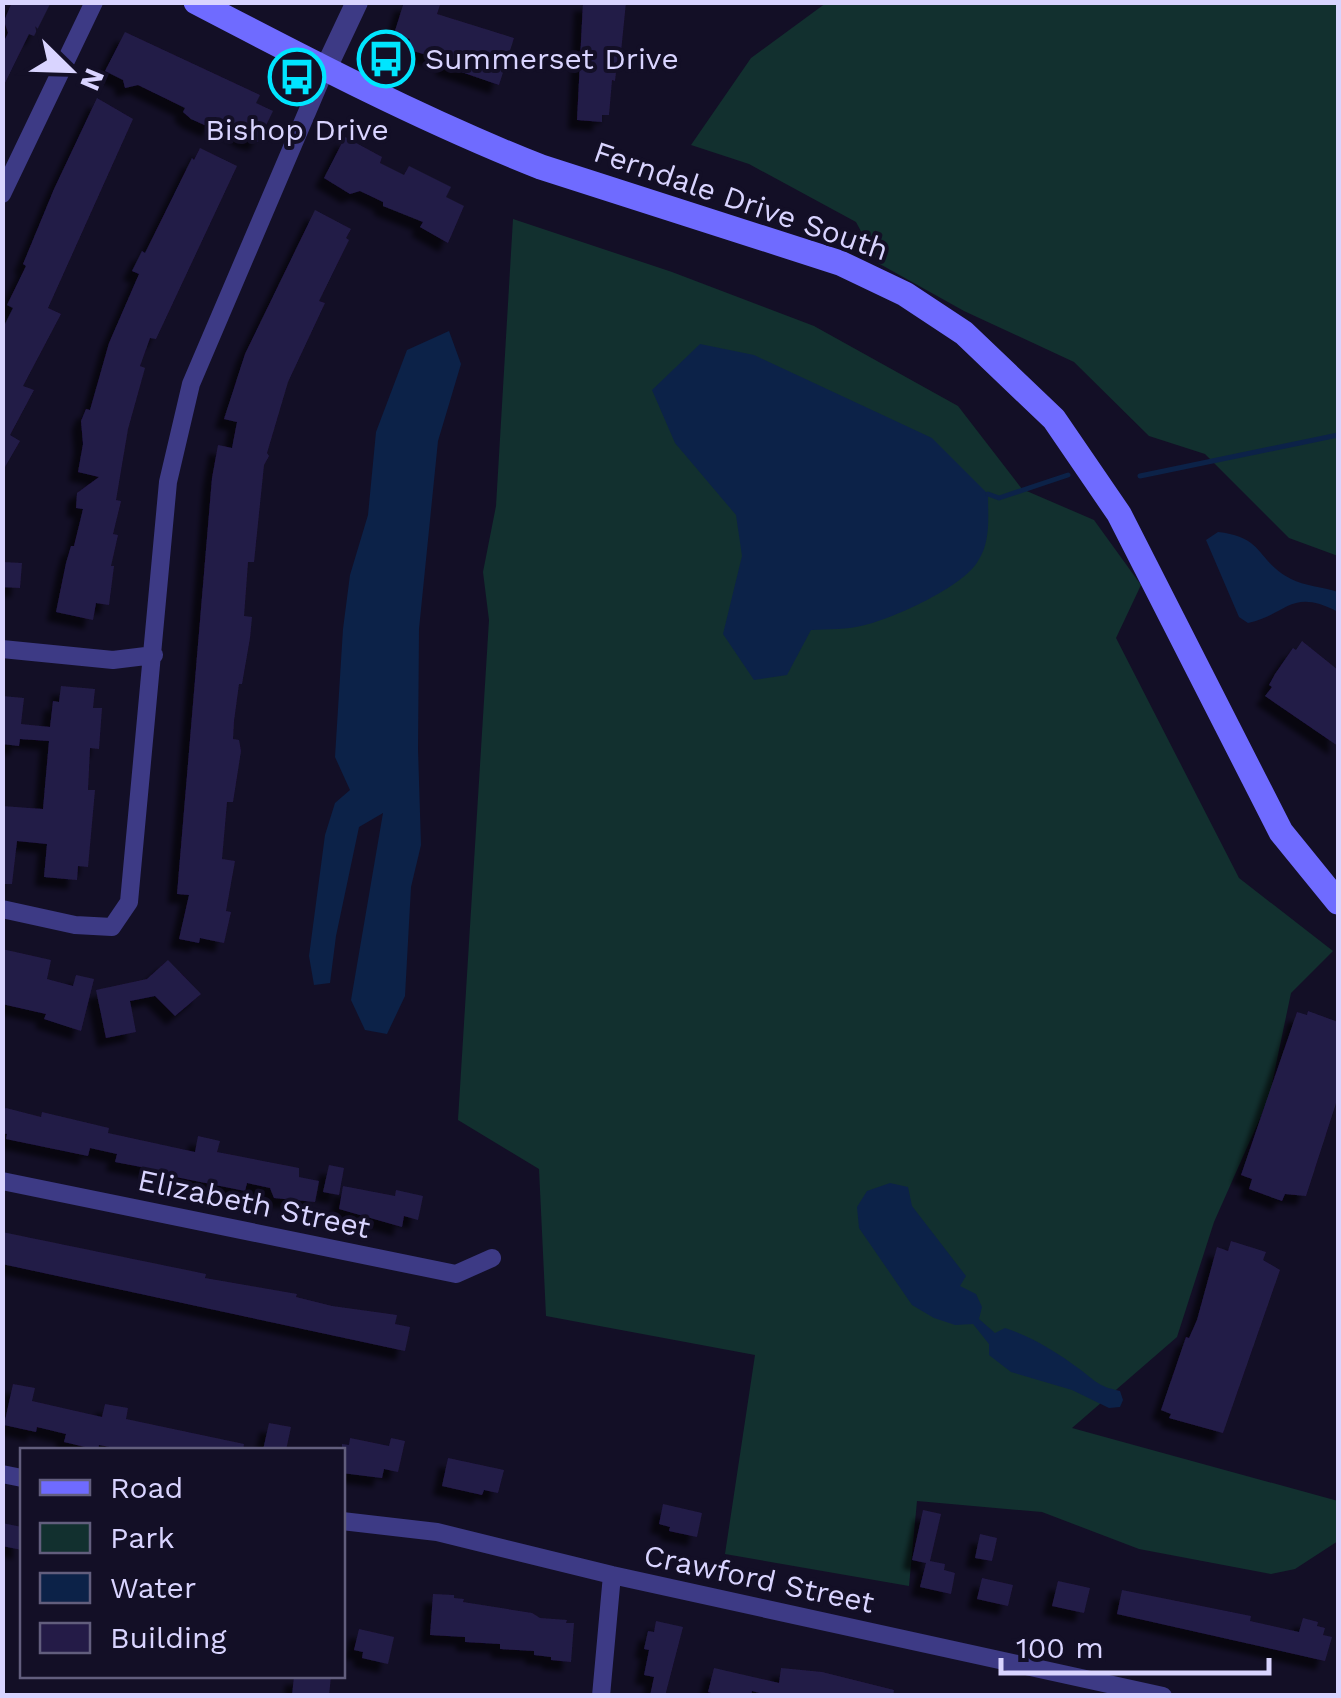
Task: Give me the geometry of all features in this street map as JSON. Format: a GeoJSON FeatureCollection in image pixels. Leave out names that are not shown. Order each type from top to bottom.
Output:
{"type":"FeatureCollection","features":[{"type":"Feature","properties":{"kind":"main road","name":"Ferndale Drive South"},"geometry":{"type":"LineString","coordinates":[[196,2],[325,70],[494,148],[541,167],[840,263],[904,294],[964,334],[1054,419],[1119,514],[1280,832],[1338,902]]}},
{"type":"Feature","properties":{"kind":"street"},"geometry":{"type":"LineString","coordinates":[[2,194],[94,2]]}},
{"type":"Feature","properties":{"kind":"street"},"geometry":{"type":"LineString","coordinates":[[2,909],[75,925],[112,927],[129,902],[168,482],[192,384],[357,2]]}},
{"type":"Feature","properties":{"kind":"street"},"geometry":{"type":"LineString","coordinates":[[2,649],[113,660],[154,655]]}},
{"type":"Feature","properties":{"kind":"street","name":"Elizabeth Street"},"geometry":{"type":"LineString","coordinates":[[2,1180],[456,1274],[492,1258]]}},
{"type":"Feature","properties":{"kind":"street","name":"Crawford Street"},"geometry":{"type":"LineString","coordinates":[[345,1521],[437,1532],[1163,1696]]}},
{"type":"Feature","properties":{"kind":"street"},"geometry":{"type":"LineString","coordinates":[[600,1696],[612,1574]]}},
{"type":"Feature","properties":{"kind":"green space"},"geometry":{"type":"Polygon","coordinates":[[[826,3],[1338,3],[1338,556],[1289,538],[1205,454],[1149,436],[1074,362],[964,311],[878,263],[856,222],[749,164],[691,145],[751,58],[826,3]]]}},
{"type":"Feature","properties":{"kind":"green space"},"geometry":{"type":"Polygon","coordinates":[[[513,219],[672,272],[814,326],[958,406],[1022,489],[1094,520],[1141,585],[1116,638],[1239,878],[1333,951],[1291,993],[1269,1098],[1214,1222],[1177,1337],[1072,1428],[1338,1501],[1338,1541],[1295,1569],[1271,1574],[1139,1549],[1042,1512],[917,1501],[909,1586],[725,1554],[755,1355],[546,1316],[539,1169],[458,1120],[489,620],[483,572],[496,506],[513,219]]]}},
{"type":"Feature","properties":{"kind":"water"},"geometry":{"type":"Polygon","coordinates":[[[449,331],[461,364],[438,441],[419,629],[421,845],[411,887],[405,996],[387,1034],[365,1030],[351,1000],[383,813],[359,827],[330,983],[314,985],[309,956],[325,835],[335,803],[350,790],[335,757],[343,629],[350,575],[368,515],[376,432],[407,350],[449,331]]]}},
{"type":"Feature","properties":{"kind":"water"},"geometry":{"type":"Polygon","coordinates":[[[700,344],[754,355],[932,438],[988,494],[985,545],[970,571],[943,591],[893,616],[858,627],[811,630],[787,675],[754,680],[723,634],[742,556],[736,515],[675,443],[652,390],[700,344]]]}},
{"type":"Feature","properties":{"kind":"water"},"geometry":{"type":"Polygon","coordinates":[[[1218,532],[1253,544],[1271,565],[1291,579],[1338,592],[1338,612],[1299,602],[1248,623],[1239,617],[1206,540],[1218,532]]]}},
{"type":"Feature","properties":{"kind":"water"},"geometry":{"type":"Polygon","coordinates":[[[890,1183],[908,1187],[912,1206],[966,1276],[960,1286],[976,1294],[982,1307],[979,1319],[995,1333],[1005,1328],[1034,1340],[1097,1382],[1120,1391],[1120,1407],[1109,1408],[1072,1390],[1011,1372],[989,1355],[989,1344],[973,1324],[955,1325],[912,1305],[859,1228],[857,1207],[867,1191],[890,1183]]]}},
{"type":"Feature","properties":{"kind":"building"},"geometry":{"type":"Polygon","coordinates":[[[12,2],[51,2],[34,36],[29,34],[2,89],[2,45],[8,33],[4,21],[12,2]]]}},
{"type":"Feature","properties":{"kind":"building"},"geometry":{"type":"Polygon","coordinates":[[[404,2],[440,5],[437,14],[514,38],[499,85],[444,66],[446,61],[407,49],[410,39],[394,34],[404,2]]]}},
{"type":"Feature","properties":{"kind":"building"},"geometry":{"type":"Polygon","coordinates":[[[583,2],[626,2],[619,72],[612,80],[609,115],[602,115],[602,122],[577,120],[583,2]]]}},
{"type":"Feature","properties":{"kind":"building"},"geometry":{"type":"Polygon","coordinates":[[[125,32],[260,95],[256,103],[273,111],[258,142],[246,139],[215,119],[211,128],[191,119],[183,112],[185,108],[138,85],[125,88],[123,80],[105,71],[125,32]]]}},
{"type":"Feature","properties":{"kind":"building"},"geometry":{"type":"Polygon","coordinates":[[[97,98],[133,119],[48,308],[61,314],[23,386],[34,390],[10,435],[20,441],[2,472],[2,330],[13,308],[7,305],[54,189],[97,98]]]}},
{"type":"Feature","properties":{"kind":"building"},"geometry":{"type":"Polygon","coordinates":[[[345,137],[382,157],[380,163],[404,175],[409,166],[451,187],[446,197],[464,206],[448,243],[420,227],[423,222],[383,206],[383,202],[360,191],[350,194],[324,178],[345,137]]]}},
{"type":"Feature","properties":{"kind":"building"},"geometry":{"type":"Polygon","coordinates":[[[200,148],[237,166],[156,339],[150,338],[140,366],[145,368],[128,429],[116,500],[121,501],[113,534],[118,535],[109,605],[96,603],[93,620],[56,612],[83,509],[76,508],[77,493],[99,477],[78,472],[83,444],[81,421],[86,409],[90,410],[109,343],[139,274],[132,271],[200,148]]]}},
{"type":"Feature","properties":{"kind":"building"},"geometry":{"type":"Polygon","coordinates":[[[315,210],[351,229],[319,301],[325,303],[288,382],[264,465],[254,562],[248,562],[244,616],[252,617],[250,638],[234,721],[233,739],[239,740],[241,751],[233,802],[227,802],[222,859],[235,861],[226,911],[231,912],[224,943],[200,938],[199,943],[179,939],[189,895],[177,894],[212,478],[218,445],[232,448],[237,422],[224,419],[245,354],[315,210]]]}},
{"type":"Feature","properties":{"kind":"building"},"geometry":{"type":"Polygon","coordinates":[[[2,562],[22,563],[20,588],[2,587],[2,562]]]}},
{"type":"Feature","properties":{"kind":"building"},"geometry":{"type":"Polygon","coordinates":[[[1302,641],[1338,670],[1338,746],[1265,696],[1275,674],[1302,641]]]}},
{"type":"Feature","properties":{"kind":"building"},"geometry":{"type":"Polygon","coordinates":[[[61,686],[95,689],[93,708],[102,708],[99,749],[90,748],[88,790],[95,790],[88,867],[78,866],[77,880],[44,877],[47,844],[17,841],[12,884],[2,884],[2,806],[43,809],[49,741],[20,739],[19,746],[2,744],[2,696],[24,698],[21,724],[50,727],[53,701],[59,702],[61,686]]]}},
{"type":"Feature","properties":{"kind":"building"},"geometry":{"type":"Polygon","coordinates":[[[2,949],[51,960],[47,979],[73,986],[76,975],[94,979],[81,1031],[44,1019],[46,1014],[2,1004],[2,949]]]}},
{"type":"Feature","properties":{"kind":"building"},"geometry":{"type":"Polygon","coordinates":[[[168,960],[201,994],[175,1016],[155,996],[130,1001],[136,1032],[106,1038],[96,990],[147,979],[168,960]]]}},
{"type":"Feature","properties":{"kind":"building"},"geometry":{"type":"Polygon","coordinates":[[[1308,1011],[1338,1022],[1338,1097],[1306,1196],[1285,1194],[1282,1201],[1249,1189],[1252,1179],[1241,1175],[1297,1012],[1307,1015],[1308,1011]]]}},
{"type":"Feature","properties":{"kind":"building"},"geometry":{"type":"Polygon","coordinates":[[[2,1110],[41,1117],[42,1112],[109,1128],[108,1133],[195,1152],[198,1136],[220,1141],[217,1152],[299,1168],[299,1177],[319,1181],[315,1202],[274,1198],[270,1188],[247,1183],[245,1191],[161,1174],[162,1171],[115,1162],[117,1154],[90,1148],[88,1156],[6,1139],[7,1134],[2,1133],[2,1110]]]}},
{"type":"Feature","properties":{"kind":"building"},"geometry":{"type":"Polygon","coordinates":[[[329,1165],[344,1168],[339,1195],[323,1192],[329,1165]]]}},
{"type":"Feature","properties":{"kind":"building"},"geometry":{"type":"Polygon","coordinates":[[[343,1186],[395,1196],[396,1190],[423,1196],[418,1220],[404,1216],[402,1227],[339,1209],[343,1186]]]}},
{"type":"Feature","properties":{"kind":"building"},"geometry":{"type":"Polygon","coordinates":[[[2,1232],[206,1274],[205,1278],[297,1294],[296,1297],[332,1306],[397,1315],[395,1324],[410,1327],[405,1351],[2,1264],[2,1232]]]}},
{"type":"Feature","properties":{"kind":"building"},"geometry":{"type":"Polygon","coordinates":[[[1231,1241],[1266,1252],[1263,1260],[1280,1270],[1223,1433],[1169,1418],[1171,1414],[1161,1410],[1186,1337],[1189,1338],[1197,1320],[1217,1247],[1228,1251],[1231,1241]]]}},
{"type":"Feature","properties":{"kind":"building"},"geometry":{"type":"Polygon","coordinates":[[[13,1384],[35,1388],[32,1401],[102,1417],[105,1404],[128,1408],[126,1419],[244,1444],[243,1448],[90,1448],[64,1442],[66,1434],[4,1425],[13,1384]]]}},
{"type":"Feature","properties":{"kind":"building"},"geometry":{"type":"Polygon","coordinates":[[[269,1423],[291,1427],[286,1448],[263,1448],[269,1423]]]}},
{"type":"Feature","properties":{"kind":"building"},"geometry":{"type":"Polygon","coordinates":[[[350,1438],[389,1446],[391,1438],[405,1441],[398,1472],[384,1469],[382,1478],[345,1473],[342,1444],[349,1445],[350,1438]]]}},
{"type":"Feature","properties":{"kind":"building"},"geometry":{"type":"Polygon","coordinates":[[[448,1458],[504,1470],[498,1493],[484,1490],[482,1495],[442,1486],[448,1458]]]}},
{"type":"Feature","properties":{"kind":"building"},"geometry":{"type":"Polygon","coordinates":[[[663,1504],[702,1513],[697,1537],[669,1531],[670,1527],[659,1524],[663,1504]]]}},
{"type":"Feature","properties":{"kind":"building"},"geometry":{"type":"Polygon","coordinates":[[[923,1510],[941,1514],[930,1561],[945,1564],[944,1570],[955,1573],[951,1594],[920,1587],[926,1563],[912,1560],[923,1510]]]}},
{"type":"Feature","properties":{"kind":"building"},"geometry":{"type":"Polygon","coordinates":[[[2,1523],[20,1527],[20,1550],[2,1546],[2,1523]]]}},
{"type":"Feature","properties":{"kind":"building"},"geometry":{"type":"Polygon","coordinates":[[[980,1534],[997,1538],[992,1561],[975,1558],[980,1534]]]}},
{"type":"Feature","properties":{"kind":"building"},"geometry":{"type":"Polygon","coordinates":[[[982,1578],[1013,1585],[1008,1606],[977,1599],[982,1578]]]}},
{"type":"Feature","properties":{"kind":"building"},"geometry":{"type":"Polygon","coordinates":[[[1058,1581],[1090,1588],[1084,1613],[1052,1606],[1058,1581]]]}},
{"type":"Feature","properties":{"kind":"building"},"geometry":{"type":"Polygon","coordinates":[[[1122,1590],[1251,1616],[1250,1621],[1299,1632],[1303,1618],[1318,1622],[1317,1626],[1325,1628],[1323,1635],[1332,1637],[1325,1661],[1117,1614],[1122,1590]]]}},
{"type":"Feature","properties":{"kind":"building"},"geometry":{"type":"Polygon","coordinates":[[[433,1594],[454,1595],[463,1602],[574,1623],[571,1662],[534,1655],[534,1651],[500,1649],[500,1644],[465,1642],[465,1637],[430,1635],[433,1594]]]}},
{"type":"Feature","properties":{"kind":"building"},"geometry":{"type":"Polygon","coordinates":[[[656,1621],[683,1627],[665,1696],[650,1696],[654,1677],[644,1675],[648,1631],[654,1632],[656,1621]]]}},
{"type":"Feature","properties":{"kind":"building"},"geometry":{"type":"Polygon","coordinates":[[[359,1629],[394,1637],[388,1664],[362,1658],[363,1652],[354,1650],[359,1629]]]}},
{"type":"Feature","properties":{"kind":"building"},"geometry":{"type":"Polygon","coordinates":[[[714,1668],[779,1683],[781,1668],[822,1672],[894,1690],[893,1696],[771,1696],[752,1691],[751,1696],[722,1696],[708,1692],[714,1668]]]}},
{"type":"Feature","properties":{"kind":"building"},"geometry":{"type":"Polygon","coordinates":[[[294,1678],[331,1678],[329,1696],[292,1696],[294,1678]]]}},
{"type":"Feature","properties":{"kind":"waterway"},"geometry":{"type":"LineString","coordinates":[[1140,476],[1338,435]]}},
{"type":"Feature","properties":{"kind":"waterway"},"geometry":{"type":"LineString","coordinates":[[988,494],[999,498],[1068,475]]}},
{"type":"Feature","properties":{"kind":"place","name":"Summerset Drive"},"geometry":{"type":"Point","coordinates":[386,59]}},
{"type":"Feature","properties":{"kind":"place","name":"Bishop Drive"},"geometry":{"type":"Point","coordinates":[297,77]}}]}
